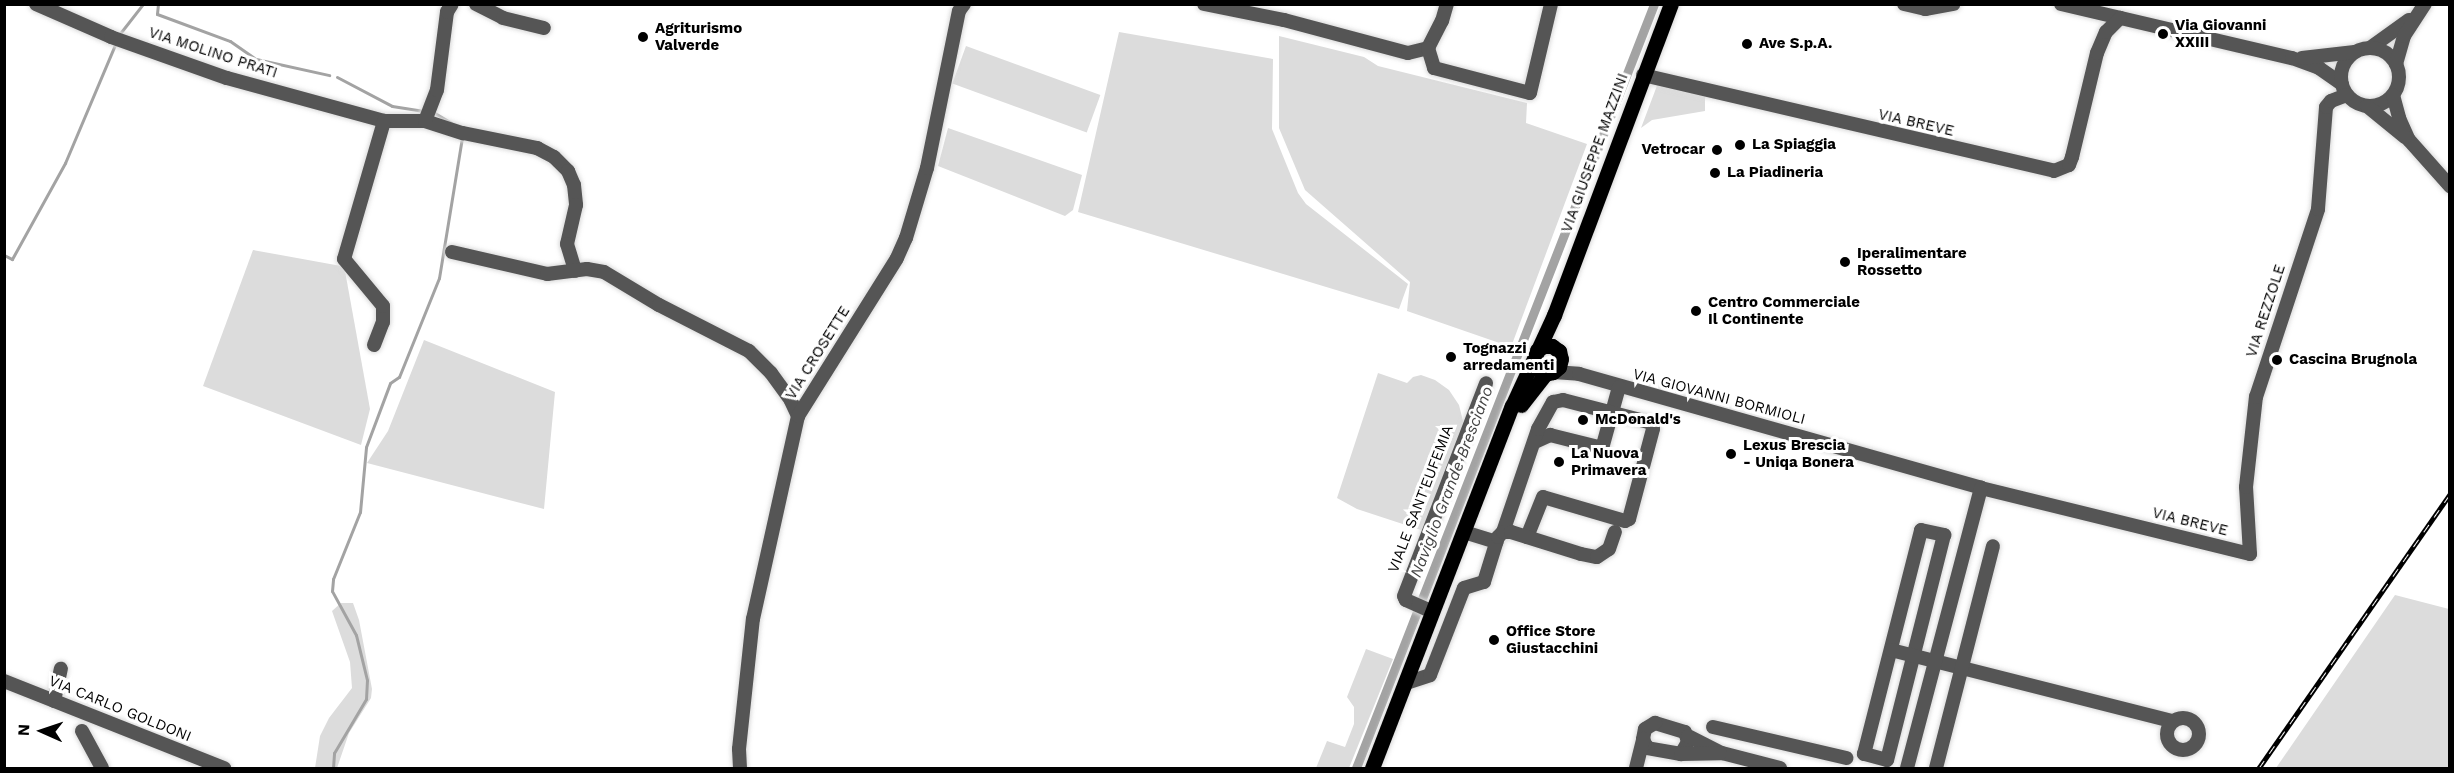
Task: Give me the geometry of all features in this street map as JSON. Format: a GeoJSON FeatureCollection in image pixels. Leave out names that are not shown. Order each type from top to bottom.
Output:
{"type":"FeatureCollection","features":[{"type":"Feature","properties":{"kind":"main road","name":"VIA GIUSEPPE MAZZINI"},"geometry":{"type":"LineString","coordinates":[[1535,355],[1554,315],[1671,6]]}},
{"type":"Feature","properties":{"kind":"main road","name":"VIA GIUSEPPE MAZZINI"},"geometry":{"type":"LineString","coordinates":[[1554,315],[1558,352]]}},
{"type":"Feature","properties":{"kind":"main road"},"geometry":{"type":"LineString","coordinates":[[1372,768],[1406,683],[1429,610],[1464,532],[1512,406],[1535,355],[1548,345],[1558,352],[1561,363],[1526,396],[1489,469]]}},
{"type":"Feature","properties":{"kind":"main road"},"geometry":{"type":"LineString","coordinates":[[1535,355],[1535,367],[1549,373]]}},
{"type":"Feature","properties":{"kind":"street","name":"VIA MOLINO PRATI"},"geometry":{"type":"LineString","coordinates":[[36,4],[111,37],[227,78],[384,121],[425,121],[463,133],[537,148],[554,157],[568,171],[574,185],[576,205],[567,244],[575,270]]}},
{"type":"Feature","properties":{"kind":"street"},"geometry":{"type":"LineString","coordinates":[[425,121],[437,90],[447,12],[452,4]]}},
{"type":"Feature","properties":{"kind":"street"},"geometry":{"type":"LineString","coordinates":[[476,4],[503,18],[543,28]]}},
{"type":"Feature","properties":{"kind":"street","name":"VIA CROSETTE"},"geometry":{"type":"LineString","coordinates":[[740,768],[739,749],[753,620],[798,416],[897,258],[906,238],[927,168],[959,11],[964,4]]}},
{"type":"Feature","properties":{"kind":"street"},"geometry":{"type":"LineString","coordinates":[[1204,4],[1284,20],[1408,53],[1428,48]]}},
{"type":"Feature","properties":{"kind":"street"},"geometry":{"type":"LineString","coordinates":[[1447,4],[1442,21],[1428,48],[1434,68],[1530,93],[1551,4]]}},
{"type":"Feature","properties":{"kind":"street"},"geometry":{"type":"LineString","coordinates":[[1911,5],[1925,9],[1954,4]]}},
{"type":"Feature","properties":{"kind":"street"},"geometry":{"type":"LineString","coordinates":[[2061,4],[2098,9],[2120,18],[2292,58],[2319,68],[2353,100],[2367,106],[2409,140],[2450,186]]}},
{"type":"Feature","properties":{"kind":"street"},"geometry":{"type":"LineString","coordinates":[[2116,4],[2120,18]]}},
{"type":"Feature","properties":{"kind":"street"},"geometry":{"type":"LineString","coordinates":[[2345,90],[2346,62],[2422,8]]}},
{"type":"Feature","properties":{"kind":"street"},"geometry":{"type":"LineString","coordinates":[[2409,140],[2398,117],[2393,94],[2398,80],[2396,64],[2404,36],[2422,8]]}},
{"type":"Feature","properties":{"kind":"street"},"geometry":{"type":"LineString","coordinates":[[2097,53],[2098,9]]}},
{"type":"Feature","properties":{"kind":"street"},"geometry":{"type":"LineString","coordinates":[[2097,53],[2106,32],[2120,18]]}},
{"type":"Feature","properties":{"kind":"street"},"geometry":{"type":"LineString","coordinates":[[2292,58],[2331,56],[2364,50],[2385,53],[2396,64]]}},
{"type":"Feature","properties":{"kind":"street","name":"VIA BREVE"},"geometry":{"type":"LineString","coordinates":[[1643,75],[2054,171],[2069,165],[2072,157],[2097,53]]}},
{"type":"Feature","properties":{"kind":"street","name":"VIA REZZOLE"},"geometry":{"type":"LineString","coordinates":[[2250,554],[2247,487],[2256,397],[2318,209],[2326,107],[2345,90]]}},
{"type":"Feature","properties":{"kind":"street"},"geometry":{"type":"LineString","coordinates":[[2367,106],[2381,103],[2393,94]]}},
{"type":"Feature","properties":{"kind":"street"},"geometry":{"type":"LineString","coordinates":[[374,345],[383,322],[383,306],[344,259],[384,121]]}},
{"type":"Feature","properties":{"kind":"street"},"geometry":{"type":"LineString","coordinates":[[452,252],[547,274],[587,269],[604,272],[658,306],[749,351],[771,373],[791,401],[798,416]]}},
{"type":"Feature","properties":{"kind":"street"},"geometry":{"type":"LineString","coordinates":[[1558,352],[1588,376]]}},
{"type":"Feature","properties":{"kind":"street"},"geometry":{"type":"LineString","coordinates":[[1549,373],[1570,372],[1588,376]]}},
{"type":"Feature","properties":{"kind":"street","name":"VIA GIOVANNI BORMIOLI"},"geometry":{"type":"LineString","coordinates":[[1588,376],[1619,387],[1981,488]]}},
{"type":"Feature","properties":{"kind":"street","name":"VIALE SANT'EUFEMIA"},"geometry":{"type":"LineString","coordinates":[[1429,610],[1410,602],[1404,598],[1404,594],[1486,383]]}},
{"type":"Feature","properties":{"kind":"street"},"geometry":{"type":"LineString","coordinates":[[1535,442],[1550,435],[1601,446],[1605,443],[1619,387]]}},
{"type":"Feature","properties":{"kind":"street"},"geometry":{"type":"LineString","coordinates":[[1406,683],[1430,675],[1464,588],[1470,584],[1478,585],[1484,582],[1535,442],[1553,402],[1559,399],[1649,421],[1654,426],[1631,518],[1625,521],[1543,497],[1527,537]]}},
{"type":"Feature","properties":{"kind":"street"},"geometry":{"type":"LineString","coordinates":[[1545,418],[1544,425],[1550,435]]}},
{"type":"Feature","properties":{"kind":"street"},"geometry":{"type":"LineString","coordinates":[[1907,768],[1938,662],[1981,488]]}},
{"type":"Feature","properties":{"kind":"street","name":"VIA BREVE"},"geometry":{"type":"LineString","coordinates":[[1981,488],[2250,554]]}},
{"type":"Feature","properties":{"kind":"street"},"geometry":{"type":"LineString","coordinates":[[1921,530],[1944,536],[1887,760],[1864,754],[1891,650],[1921,530]]}},
{"type":"Feature","properties":{"kind":"street"},"geometry":{"type":"LineString","coordinates":[[1464,532],[1500,537],[1511,531],[1581,554],[1597,556],[1609,549],[1615,532]]}},
{"type":"Feature","properties":{"kind":"street"},"geometry":{"type":"LineString","coordinates":[[1936,768],[1993,546]]}},
{"type":"Feature","properties":{"kind":"street"},"geometry":{"type":"LineString","coordinates":[[1891,650],[2172,721]]}},
{"type":"Feature","properties":{"kind":"street"},"geometry":{"type":"LineString","coordinates":[[54,701],[61,669]]}},
{"type":"Feature","properties":{"kind":"street","name":"VIA CARLO GOLDONI"},"geometry":{"type":"LineString","coordinates":[[4,681],[224,768]]}},
{"type":"Feature","properties":{"kind":"street"},"geometry":{"type":"LineString","coordinates":[[1637,764],[1646,744],[1645,729],[1655,723],[1681,729],[1688,736],[1722,753],[1778,768],[1781,743]]}},
{"type":"Feature","properties":{"kind":"street"},"geometry":{"type":"LineString","coordinates":[[1713,727],[1846,758]]}},
{"type":"Feature","properties":{"kind":"street"},"geometry":{"type":"LineString","coordinates":[[82,731],[102,768]]}},
{"type":"Feature","properties":{"kind":"street"},"geometry":{"type":"LineString","coordinates":[[1681,754],[1688,742],[1688,736]]}},
{"type":"Feature","properties":{"kind":"street"},"geometry":{"type":"LineString","coordinates":[[1646,744],[1676,755],[1722,753]]}},
{"type":"Feature","properties":{"kind":"shaded area"},"geometry":{"type":"Polygon","coordinates":[[[1119,32],[1273,59],[1272,129],[1298,193],[1306,204],[1408,284],[1399,309],[1078,212],[1119,32]]]}},
{"type":"Feature","properties":{"kind":"shaded area"},"geometry":{"type":"Polygon","coordinates":[[[1279,36],[1364,57],[1378,66],[1527,103],[1526,123],[1587,144],[1511,347],[1407,311],[1410,282],[1305,190],[1279,128],[1279,36]]]}},
{"type":"Feature","properties":{"kind":"shaded area"},"geometry":{"type":"Polygon","coordinates":[[[966,46],[1100,95],[1087,132],[952,84],[966,46]]]}},
{"type":"Feature","properties":{"kind":"shaded area"},"geometry":{"type":"Polygon","coordinates":[[[1658,83],[1705,96],[1705,111],[1652,120],[1641,128],[1658,83]]]}},
{"type":"Feature","properties":{"kind":"shaded area"},"geometry":{"type":"Polygon","coordinates":[[[948,128],[1082,175],[1073,210],[1065,216],[938,166],[948,128]]]}},
{"type":"Feature","properties":{"kind":"shaded area"},"geometry":{"type":"Polygon","coordinates":[[[253,250],[341,266],[345,271],[370,409],[361,445],[203,386],[253,250]]]}},
{"type":"Feature","properties":{"kind":"shaded area"},"geometry":{"type":"Polygon","coordinates":[[[424,340],[555,392],[544,509],[367,463],[388,431],[424,340]]]}},
{"type":"Feature","properties":{"kind":"shaded area"},"geometry":{"type":"Polygon","coordinates":[[[1378,373],[1407,383],[1413,377],[1421,375],[1435,380],[1449,390],[1459,405],[1463,421],[1460,438],[1424,531],[1357,509],[1337,498],[1378,373]]]}},
{"type":"Feature","properties":{"kind":"shaded area"},"geometry":{"type":"Polygon","coordinates":[[[2395,595],[2449,609],[2449,768],[2276,768],[2395,595]]]}},
{"type":"Feature","properties":{"kind":"shaded area"},"geometry":{"type":"Polygon","coordinates":[[[341,603],[353,603],[359,620],[372,689],[371,698],[349,733],[337,768],[315,768],[320,736],[329,718],[352,688],[350,662],[332,611],[341,603]]]}},
{"type":"Feature","properties":{"kind":"shaded area"},"geometry":{"type":"Polygon","coordinates":[[[1366,649],[1393,659],[1349,768],[1316,768],[1327,741],[1345,747],[1354,724],[1354,707],[1347,697],[1366,649]]]}},
{"type":"Feature","properties":{"kind":"waterway"},"geometry":{"type":"LineString","coordinates":[[118,36],[143,4]]}},
{"type":"Feature","properties":{"kind":"waterway"},"geometry":{"type":"LineString","coordinates":[[158,4],[157,14],[230,41],[256,59],[329,75]]}},
{"type":"Feature","properties":{"kind":"waterway","name":"Naviglio Grande Bresciano"},"geometry":{"type":"LineString","coordinates":[[1356,768],[1654,4]]}},
{"type":"Feature","properties":{"kind":"waterway"},"geometry":{"type":"LineString","coordinates":[[4,255],[12,259],[65,163],[116,42]]}},
{"type":"Feature","properties":{"kind":"waterway"},"geometry":{"type":"LineString","coordinates":[[337,77],[392,106],[424,111]]}},
{"type":"Feature","properties":{"kind":"waterway"},"geometry":{"type":"LineString","coordinates":[[433,112],[451,123]]}},
{"type":"Feature","properties":{"kind":"waterway"},"geometry":{"type":"LineString","coordinates":[[333,768],[334,753],[366,699],[367,680],[356,635],[332,591],[333,579],[360,512],[366,447],[390,383],[399,377],[439,278],[462,138]]}},
{"type":"Feature","properties":{"kind":"railway"},"geometry":{"type":"LineString","coordinates":[[2259,768],[2450,494]]}},
{"type":"Feature","properties":{"kind":"place","name":"Via Giovanni XXIII"},"geometry":{"type":"Point","coordinates":[2163,34]}},
{"type":"Feature","properties":{"kind":"place","name":"Agriturismo Valverde"},"geometry":{"type":"Point","coordinates":[643,37]}},
{"type":"Feature","properties":{"kind":"place","name":"Ave S.p.A."},"geometry":{"type":"Point","coordinates":[1747,44]}},
{"type":"Feature","properties":{"kind":"place","name":"La Spiaggia"},"geometry":{"type":"Point","coordinates":[1740,145]}},
{"type":"Feature","properties":{"kind":"place","name":"Vetrocar"},"geometry":{"type":"Point","coordinates":[1717,150]}},
{"type":"Feature","properties":{"kind":"place","name":"La Piadineria"},"geometry":{"type":"Point","coordinates":[1715,173]}},
{"type":"Feature","properties":{"kind":"place","name":"Iperalimentare Rossetto"},"geometry":{"type":"Point","coordinates":[1845,262]}},
{"type":"Feature","properties":{"kind":"place","name":"Centro Commerciale Il Continente"},"geometry":{"type":"Point","coordinates":[1696,311]}},
{"type":"Feature","properties":{"kind":"place","name":"Tognazzi arredamenti"},"geometry":{"type":"Point","coordinates":[1451,357]}},
{"type":"Feature","properties":{"kind":"place","name":"Cascina Brugnola"},"geometry":{"type":"Point","coordinates":[2277,360]}},
{"type":"Feature","properties":{"kind":"place","name":"McDonald's"},"geometry":{"type":"Point","coordinates":[1583,420]}},
{"type":"Feature","properties":{"kind":"place","name":"Lexus Brescia - Uniqa Bonera"},"geometry":{"type":"Point","coordinates":[1731,454]}},
{"type":"Feature","properties":{"kind":"place","name":"La Nuova Primavera"},"geometry":{"type":"Point","coordinates":[1559,462]}},
{"type":"Feature","properties":{"kind":"place","name":"Office Store Giustacchini"},"geometry":{"type":"Point","coordinates":[1494,640]}}]}
